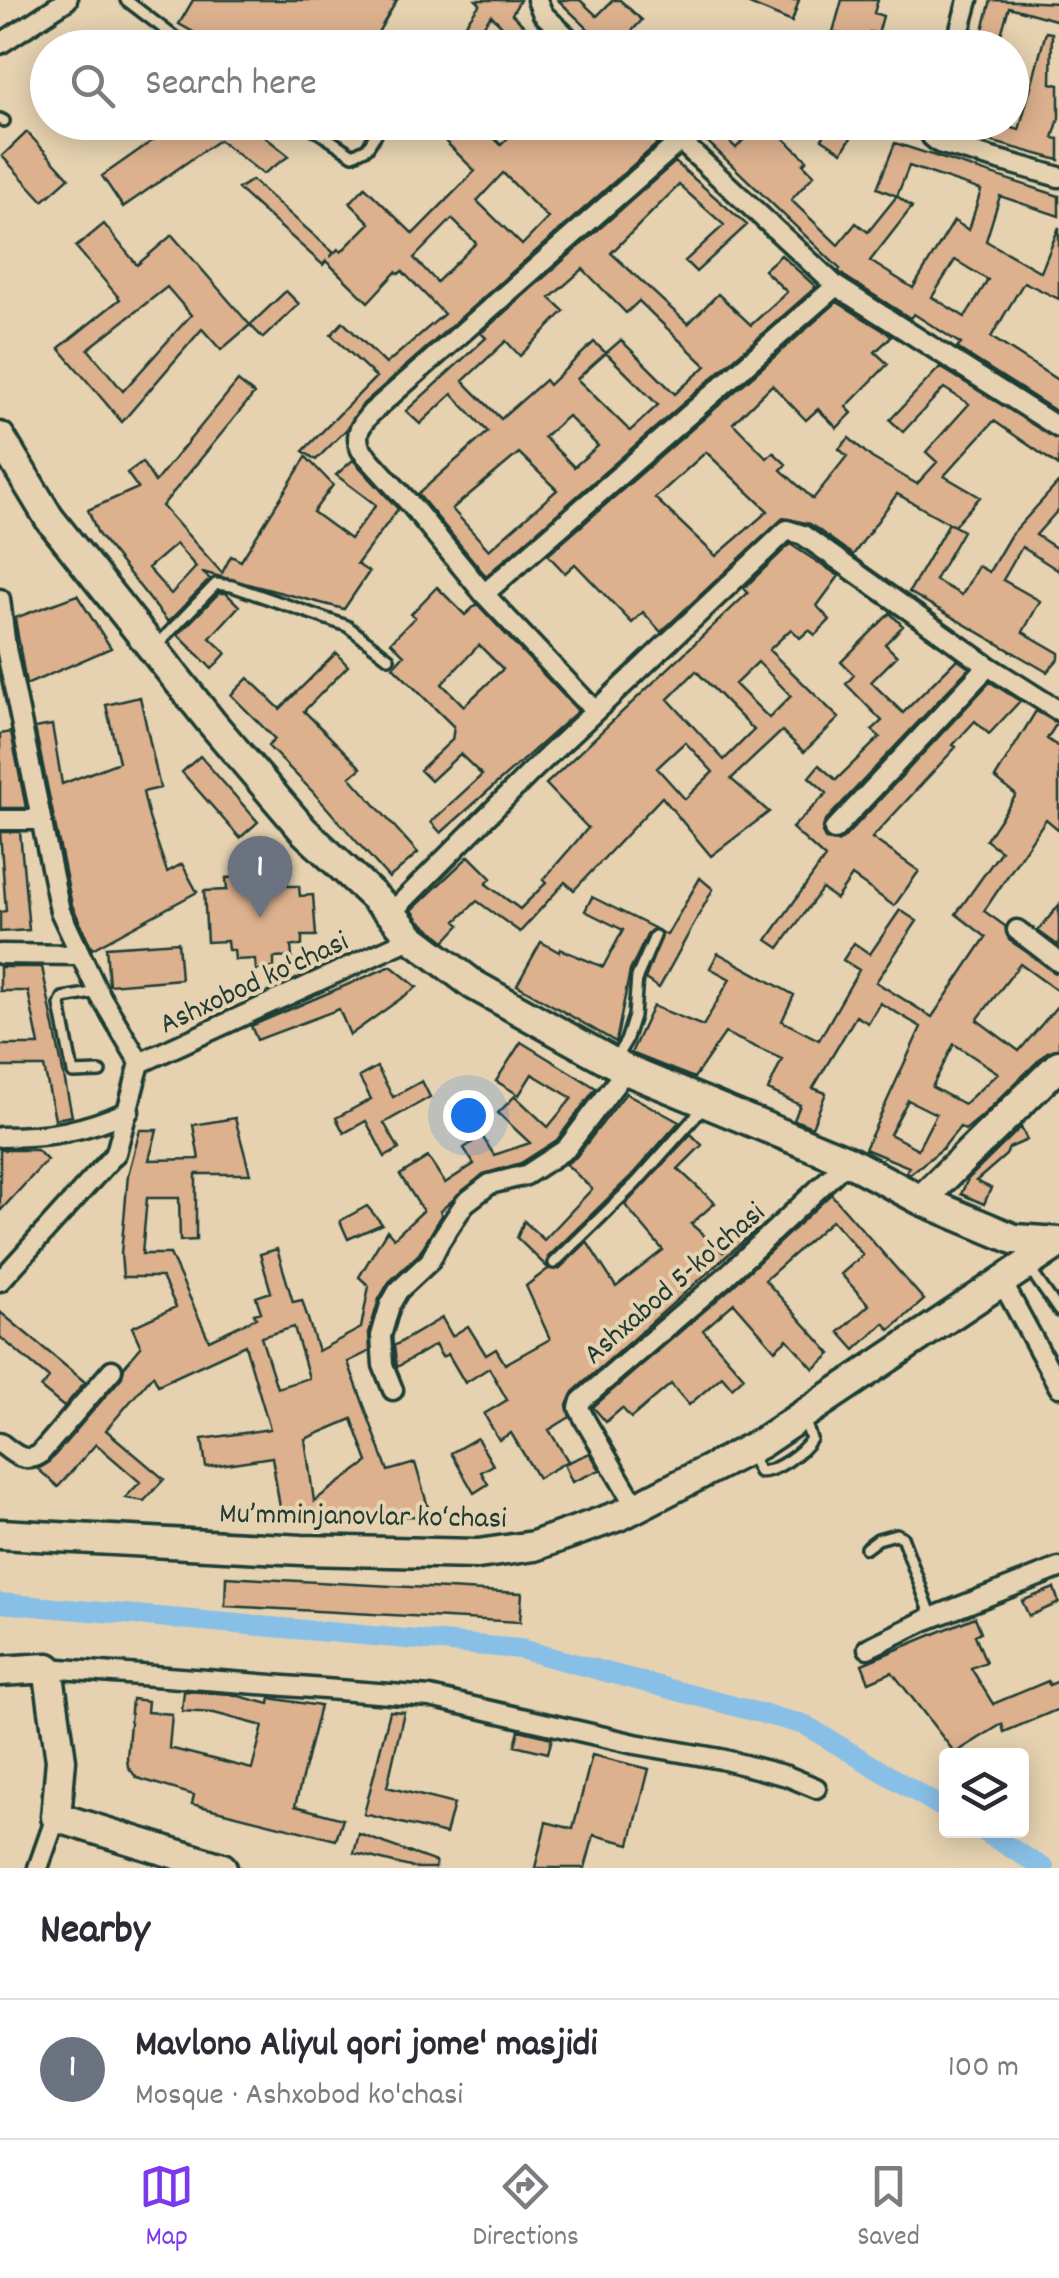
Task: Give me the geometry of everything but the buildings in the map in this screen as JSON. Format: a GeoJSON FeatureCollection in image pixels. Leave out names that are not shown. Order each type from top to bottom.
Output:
{"type":"FeatureCollection","features":[{"type":"Feature","properties":{"kind":"main road"},"geometry":{"type":"LineString","coordinates":[[0,437],[50,518],[154,649],[304,831],[412,938],[474,985],[619,1066],[848,1161],[922,1200],[1014,1239],[1059,1242]]}},
{"type":"Feature","properties":{"kind":"main road"},"geometry":{"type":"LineString","coordinates":[[922,1200],[1059,1066]]}},
{"type":"Feature","properties":{"kind":"main road","name":"Mu’mminjanovlar ko‘chasi"},"geometry":{"type":"LineString","coordinates":[[4,1535],[302,1550],[478,1554],[534,1546],[566,1537],[636,1507],[748,1449],[1059,1242]]}},
{"type":"Feature","properties":{"kind":"main road"},"geometry":{"type":"LineString","coordinates":[[0,1671],[48,1668],[62,1760],[56,1817],[222,1868]]}},
{"type":"Feature","properties":{"kind":"street"},"geometry":{"type":"LineString","coordinates":[[0,44],[67,0]]}},
{"type":"Feature","properties":{"kind":"street"},"geometry":{"type":"LineString","coordinates":[[537,0],[543,14],[560,30]]}},
{"type":"Feature","properties":{"kind":"street"},"geometry":{"type":"LineString","coordinates":[[960,30],[968,0]]}},
{"type":"Feature","properties":{"kind":"street"},"geometry":{"type":"LineString","coordinates":[[936,140],[1059,178]]}},
{"type":"Feature","properties":{"kind":"street"},"geometry":{"type":"LineString","coordinates":[[596,711],[484,594],[361,450],[357,440],[360,426],[385,400],[680,141],[836,286],[1059,428]]}},
{"type":"Feature","properties":{"kind":"street"},"geometry":{"type":"LineString","coordinates":[[484,594],[836,286]]}},
{"type":"Feature","properties":{"kind":"street"},"geometry":{"type":"LineString","coordinates":[[390,912],[787,530],[804,535],[988,666],[1059,711]]}},
{"type":"Feature","properties":{"kind":"street"},"geometry":{"type":"LineString","coordinates":[[0,599],[3,648],[60,911],[79,956],[140,1063]]}},
{"type":"Feature","properties":{"kind":"street"},"geometry":{"type":"LineString","coordinates":[[834,830],[988,666]]}},
{"type":"Feature","properties":{"kind":"street"},"geometry":{"type":"LineString","coordinates":[[0,820],[41,820]]}},
{"type":"Feature","properties":{"kind":"street"},"geometry":{"type":"LineString","coordinates":[[1017,930],[1059,962]]}},
{"type":"Feature","properties":{"kind":"street","name":"Ashxobod ko'chasi"},"geometry":{"type":"LineString","coordinates":[[0,1281],[116,1153],[140,1063],[412,938]]}},
{"type":"Feature","properties":{"kind":"street"},"geometry":{"type":"LineString","coordinates":[[0,954],[79,956]]}},
{"type":"Feature","properties":{"kind":"street"},"geometry":{"type":"LineString","coordinates":[[393,1390],[383,1364],[381,1336],[398,1291],[430,1260],[465,1204],[490,1184],[526,1175],[566,1149],[619,1066]]}},
{"type":"Feature","properties":{"kind":"street"},"geometry":{"type":"LineString","coordinates":[[0,1137],[58,1135],[92,1127],[129,1111]]}},
{"type":"Feature","properties":{"kind":"street","name":"Ashxabod 5-ko'chasi"},"geometry":{"type":"LineString","coordinates":[[636,1507],[579,1408],[580,1400],[725,1276],[848,1161]]}},
{"type":"Feature","properties":{"kind":"street"},"geometry":{"type":"LineString","coordinates":[[1001,1280],[1057,1374]]}},
{"type":"Feature","properties":{"kind":"street"},"geometry":{"type":"LineString","coordinates":[[0,1443],[20,1458],[39,1456],[112,1370]]}},
{"type":"Feature","properties":{"kind":"street"},"geometry":{"type":"LineString","coordinates":[[868,1648],[932,1617],[1059,1568]]}},
{"type":"Feature","properties":{"kind":"street"},"geometry":{"type":"LineString","coordinates":[[48,1668],[430,1696],[634,1744],[721,1759],[787,1776],[816,1788]]}},
{"type":"Feature","properties":{"kind":"street"},"geometry":{"type":"LineString","coordinates":[[38,1868],[56,1817]]}},
{"type":"Feature","properties":{"kind":"lane"},"geometry":{"type":"LineString","coordinates":[[126,0],[165,30]]}},
{"type":"Feature","properties":{"kind":"lane"},"geometry":{"type":"LineString","coordinates":[[330,140],[353,155],[367,148],[372,140]]}},
{"type":"Feature","properties":{"kind":"lane"},"geometry":{"type":"LineString","coordinates":[[154,649],[216,584],[347,626],[389,658]]}},
{"type":"Feature","properties":{"kind":"lane"},"geometry":{"type":"LineString","coordinates":[[619,1066],[634,1016],[637,978],[655,936]]}},
{"type":"Feature","properties":{"kind":"lane"},"geometry":{"type":"LineString","coordinates":[[98,992],[69,994],[60,1005],[73,1072],[100,1072]]}},
{"type":"Feature","properties":{"kind":"lane"},"geometry":{"type":"LineString","coordinates":[[554,1263],[625,1194],[708,1103]]}},
{"type":"Feature","properties":{"kind":"lane"},"geometry":{"type":"LineString","coordinates":[[1026,1264],[1059,1311]]}},
{"type":"Feature","properties":{"kind":"lane"},"geometry":{"type":"LineString","coordinates":[[866,1548],[878,1539],[896,1534],[902,1537],[932,1617]]}},
{"type":"Feature","properties":{"kind":"waterway"},"geometry":{"type":"LineString","coordinates":[[0,1603],[520,1649],[805,1725],[939,1806]]}},
{"type":"Feature","properties":{"kind":"waterway"},"geometry":{"type":"LineString","coordinates":[[994,1838],[1044,1868]]}},
{"type":"Feature","properties":{"kind":"place","name":"Mavlono Aliyul qori jome' masjidi"},"geometry":{"type":"Point","coordinates":[260,918]}}]}
